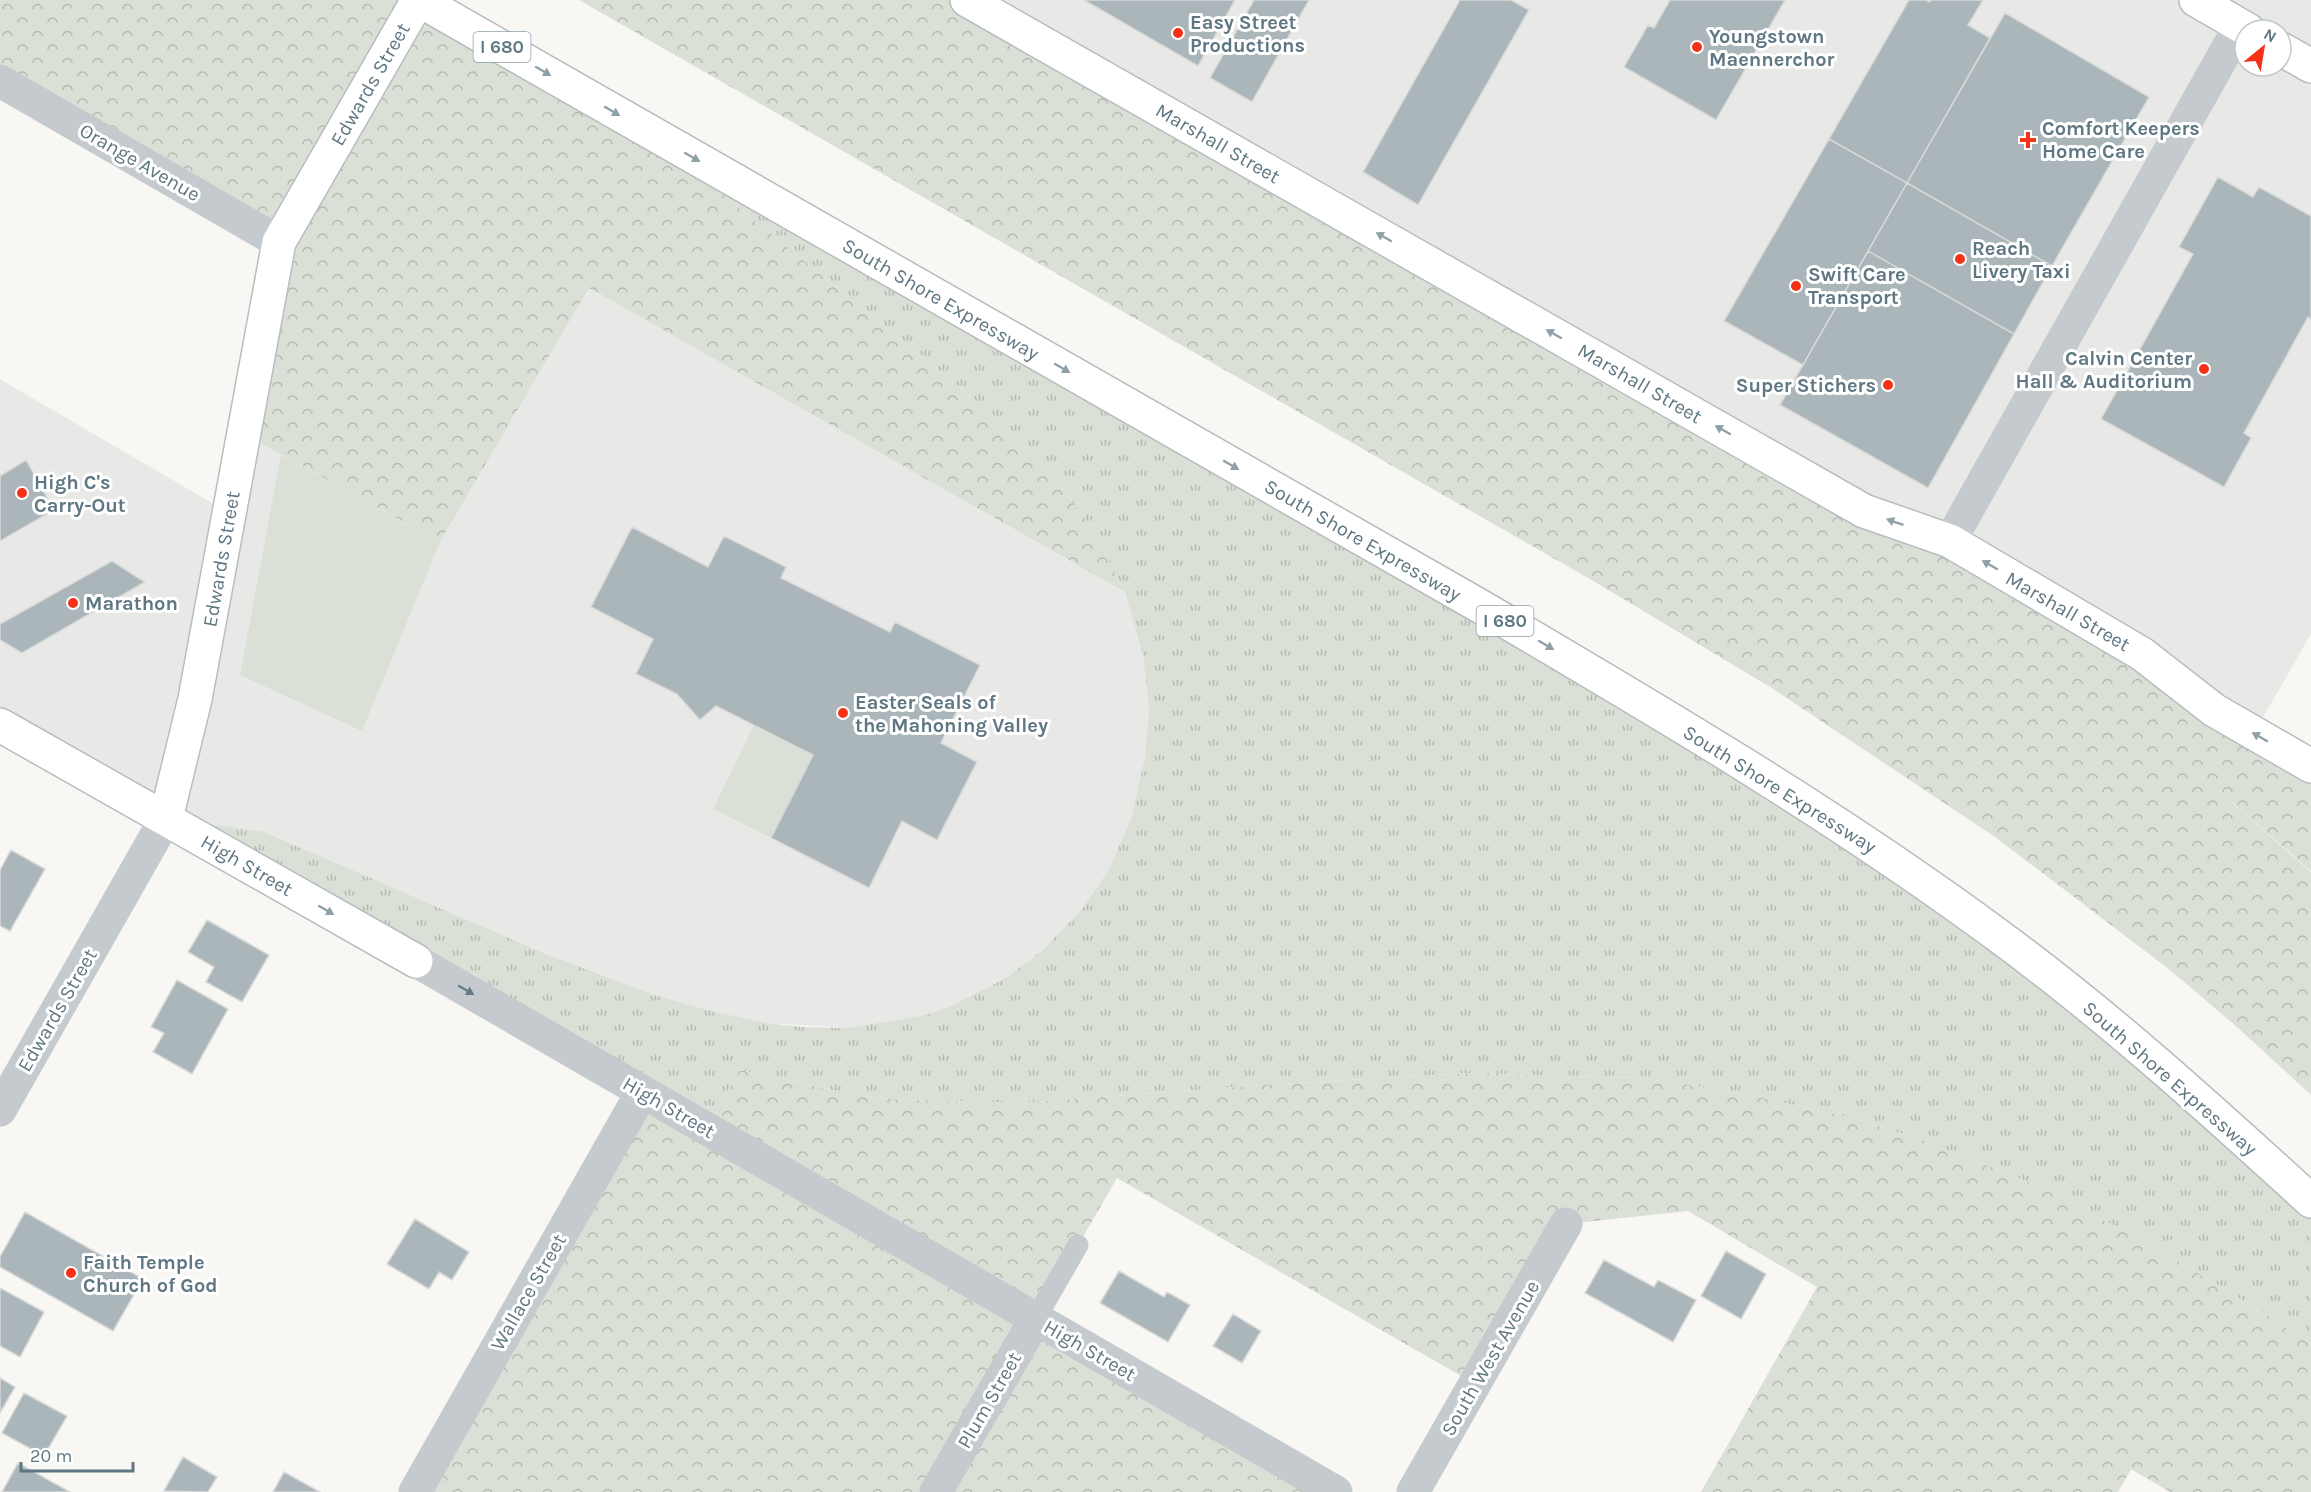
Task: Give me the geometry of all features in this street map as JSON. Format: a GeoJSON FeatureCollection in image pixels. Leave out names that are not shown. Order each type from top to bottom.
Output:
{"type":"FeatureCollection","features":[{"type":"Feature","properties":{"kind":"main road","name":"South Shore Expressway"},"geometry":{"type":"LineString","coordinates":[[419,0],[1468,600],[1635,698],[1852,832],[1997,935],[2115,1026],[2192,1092],[2311,1201]]}},
{"type":"Feature","properties":{"kind":"main road","name":"Edwards Street"},"geometry":{"type":"LineString","coordinates":[[166,818],[195,699],[279,242],[419,0]]}},
{"type":"Feature","properties":{"kind":"main road","name":"Marshall Street"},"geometry":{"type":"LineString","coordinates":[[967,0],[1864,511],[1950,541],[2142,654],[2214,710],[2311,766]]}},
{"type":"Feature","properties":{"kind":"main road"},"geometry":{"type":"LineString","coordinates":[[2196,0],[2233,22]]}},
{"type":"Feature","properties":{"kind":"main road"},"geometry":{"type":"LineString","coordinates":[[2293,56],[2311,66]]}},
{"type":"Feature","properties":{"kind":"main road","name":"High Street"},"geometry":{"type":"LineString","coordinates":[[0,725],[416,961]]}},
{"type":"Feature","properties":{"kind":"street"},"geometry":{"type":"LineString","coordinates":[[1950,541],[2233,47]]}},
{"type":"Feature","properties":{"kind":"street","name":"Orange Avenue"},"geometry":{"type":"LineString","coordinates":[[0,81],[279,242]]}},
{"type":"Feature","properties":{"kind":"street","name":"Edwards Street"},"geometry":{"type":"LineString","coordinates":[[0,1110],[166,818]]}},
{"type":"Feature","properties":{"kind":"street","name":"High Street"},"geometry":{"type":"LineString","coordinates":[[416,961],[1336,1492]]}},
{"type":"Feature","properties":{"kind":"street","name":"Wallace Street"},"geometry":{"type":"LineString","coordinates":[[415,1492],[642,1092]]}},
{"type":"Feature","properties":{"kind":"street","name":"South West Avenue"},"geometry":{"type":"LineString","coordinates":[[1413,1492],[1566,1224]]}},
{"type":"Feature","properties":{"kind":"street","name":"Plum Street"},"geometry":{"type":"LineString","coordinates":[[936,1492],[1036,1318]]}},
{"type":"Feature","properties":{"kind":"lane","name":"Plum Street"},"geometry":{"type":"LineString","coordinates":[[1036,1318],[1078,1245]]}},
{"type":"Feature","properties":{"kind":"shaded area"},"geometry":{"type":"Polygon","coordinates":[[[967,0],[2311,0],[2311,634],[2254,733],[967,0]]]}},
{"type":"Feature","properties":{"kind":"shaded area"},"geometry":{"type":"Polygon","coordinates":[[[589,288],[1125,592],[1143,656],[1149,708],[1145,757],[1131,819],[1108,871],[1082,910],[1043,950],[1006,979],[949,1007],[926,1015],[847,1028],[766,1023],[706,1129],[0,725],[0,379],[229,513],[244,434],[440,542],[589,288]]]}},
{"type":"Feature","properties":{"kind":"green space"},"geometry":{"type":"Polygon","coordinates":[[[0,0],[419,0],[641,128],[1003,423],[1062,488],[1088,522],[1125,592],[589,288],[440,542],[244,434],[279,242],[0,81],[0,0]]]}},
{"type":"Feature","properties":{"kind":"green space"},"geometry":{"type":"Polygon","coordinates":[[[579,0],[967,0],[2311,766],[2311,871],[2187,763],[2311,872],[2311,1095],[2170,970],[1995,837],[1770,687],[1595,582],[579,0]]]}},
{"type":"Feature","properties":{"kind":"green space"},"geometry":{"type":"Polygon","coordinates":[[[641,128],[1852,832],[2311,1201],[2311,1345],[2275,1320],[2153,1246],[2036,1185],[1922,1140],[1853,1118],[1730,1091],[1639,1078],[1472,1073],[1263,1085],[1021,1103],[903,1100],[854,1095],[740,1070],[706,1129],[166,818],[264,832],[548,955],[654,995],[766,1023],[802,1027],[847,1028],[926,1015],[949,1007],[1006,978],[1043,950],[1082,909],[1108,871],[1131,819],[1145,757],[1149,708],[1143,656],[1125,592],[1088,522],[1062,488],[1003,423],[641,128]]]}},
{"type":"Feature","properties":{"kind":"green space"},"geometry":{"type":"Polygon","coordinates":[[[281,455],[440,542],[362,731],[240,675],[281,455]]]}},
{"type":"Feature","properties":{"kind":"green space"},"geometry":{"type":"Polygon","coordinates":[[[754,725],[813,755],[771,838],[713,809],[754,725]]]}},
{"type":"Feature","properties":{"kind":"green space"},"geometry":{"type":"Polygon","coordinates":[[[740,1070],[854,1095],[903,1100],[1021,1103],[1263,1085],[1472,1073],[1639,1078],[1730,1091],[1853,1118],[1922,1140],[2036,1185],[2153,1246],[2275,1320],[2311,1345],[2311,1492],[2170,1492],[2131,1469],[2118,1492],[1701,1492],[1817,1287],[1688,1211],[1566,1224],[1475,1384],[1117,1178],[1036,1318],[1336,1492],[415,1492],[642,1092],[706,1129],[740,1070]]]}},
{"type":"Feature","properties":{"kind":"building","name":"Easy Street Productions"},"geometry":{"type":"Polygon","coordinates":[[[1084,0],[1235,0],[1198,66],[1084,0]]]}},
{"type":"Feature","properties":{"kind":"building"},"geometry":{"type":"Polygon","coordinates":[[[1254,0],[1309,0],[1252,102],[1210,78],[1254,0]]]}},
{"type":"Feature","properties":{"kind":"building"},"geometry":{"type":"Polygon","coordinates":[[[1460,0],[1511,0],[1529,10],[1418,205],[1363,172],[1460,0]]]}},
{"type":"Feature","properties":{"kind":"building","name":"Youngstown Maennerchor"},"geometry":{"type":"Polygon","coordinates":[[[1670,0],[1785,0],[1716,120],[1624,67],[1648,25],[1654,28],[1670,0]]]}},
{"type":"Feature","properties":{"kind":"building"},"geometry":{"type":"Polygon","coordinates":[[[1909,0],[1930,2],[1931,0],[1983,0],[1968,25],[1990,38],[1907,183],[1829,139],[1909,0]]]}},
{"type":"Feature","properties":{"kind":"building","name":"Comfort Keepers Home Care"},"geometry":{"type":"Polygon","coordinates":[[[2005,13],[2149,97],[2052,266],[1907,183],[2005,13]]]}},
{"type":"Feature","properties":{"kind":"building","name":"Swift Care Transport"},"geometry":{"type":"Polygon","coordinates":[[[1829,139],[1907,183],[1803,365],[1724,321],[1829,139]]]}},
{"type":"Feature","properties":{"kind":"building","name":"Calvin Center Hall & Auditorium"},"geometry":{"type":"Polygon","coordinates":[[[2218,177],[2253,197],[2259,187],[2311,216],[2311,319],[2308,317],[2244,433],[2251,438],[2224,487],[2101,419],[2193,254],[2179,247],[2218,177]]]}},
{"type":"Feature","properties":{"kind":"building","name":"Reach Livery Taxi"},"geometry":{"type":"Polygon","coordinates":[[[1907,183],[2052,266],[2014,334],[1868,251],[1907,183]]]}},
{"type":"Feature","properties":{"kind":"building","name":"Super Stichers"},"geometry":{"type":"Polygon","coordinates":[[[1868,251],[2014,334],[1928,488],[1780,405],[1868,251]]]}},
{"type":"Feature","properties":{"kind":"building","name":"High C's Carry-Out"},"geometry":{"type":"Polygon","coordinates":[[[26,460],[54,510],[0,541],[0,476],[26,460]]]}},
{"type":"Feature","properties":{"kind":"building","name":"Easter Seals of the Mahoning Valley"},"geometry":{"type":"Polygon","coordinates":[[[632,527],[708,567],[724,536],[786,567],[781,578],[890,632],[895,622],[980,665],[941,743],[977,762],[937,840],[902,821],[869,888],[771,838],[813,755],[716,706],[700,720],[677,694],[636,674],[653,639],[591,607],[632,527]]]}},
{"type":"Feature","properties":{"kind":"building","name":"Marathon"},"geometry":{"type":"Polygon","coordinates":[[[112,561],[145,582],[22,653],[0,640],[0,624],[112,561]]]}},
{"type":"Feature","properties":{"kind":"building"},"geometry":{"type":"Polygon","coordinates":[[[11,850],[45,869],[10,931],[0,926],[0,870],[11,850]]]}},
{"type":"Feature","properties":{"kind":"building"},"geometry":{"type":"Polygon","coordinates":[[[207,920],[269,955],[242,1002],[206,982],[214,967],[188,952],[207,920]]]}},
{"type":"Feature","properties":{"kind":"building"},"geometry":{"type":"Polygon","coordinates":[[[177,980],[228,1009],[192,1074],[153,1052],[164,1033],[151,1027],[177,980]]]}},
{"type":"Feature","properties":{"kind":"building","name":"Faith Temple Church of God"},"geometry":{"type":"Polygon","coordinates":[[[25,1212],[143,1279],[113,1331],[0,1267],[0,1257],[25,1212]]]}},
{"type":"Feature","properties":{"kind":"building"},"geometry":{"type":"Polygon","coordinates":[[[415,1219],[469,1252],[452,1280],[439,1272],[429,1289],[387,1264],[415,1219]]]}},
{"type":"Feature","properties":{"kind":"building"},"geometry":{"type":"Polygon","coordinates":[[[1726,1251],[1766,1274],[1741,1319],[1701,1296],[1726,1251]]]}},
{"type":"Feature","properties":{"kind":"building"},"geometry":{"type":"Polygon","coordinates":[[[1604,1260],[1654,1287],[1658,1280],[1696,1300],[1673,1342],[1585,1293],[1604,1260]]]}},
{"type":"Feature","properties":{"kind":"building"},"geometry":{"type":"Polygon","coordinates":[[[1119,1271],[1164,1297],[1167,1292],[1190,1305],[1168,1342],[1100,1303],[1119,1271]]]}},
{"type":"Feature","properties":{"kind":"building"},"geometry":{"type":"Polygon","coordinates":[[[0,1288],[44,1312],[20,1357],[0,1346],[0,1288]]]}},
{"type":"Feature","properties":{"kind":"building"},"geometry":{"type":"Polygon","coordinates":[[[1233,1314],[1261,1331],[1242,1363],[1213,1346],[1233,1314]]]}},
{"type":"Feature","properties":{"kind":"building"},"geometry":{"type":"Polygon","coordinates":[[[0,1378],[15,1387],[0,1413],[0,1378]]]}},
{"type":"Feature","properties":{"kind":"building"},"geometry":{"type":"Polygon","coordinates":[[[24,1393],[67,1416],[44,1456],[2,1433],[24,1393]]]}},
{"type":"Feature","properties":{"kind":"building"},"geometry":{"type":"Polygon","coordinates":[[[183,1457],[217,1477],[208,1492],[164,1491],[183,1457]]]}},
{"type":"Feature","properties":{"kind":"building"},"geometry":{"type":"Polygon","coordinates":[[[18,1463],[70,1492],[2,1492],[18,1463]]]}},
{"type":"Feature","properties":{"kind":"building"},"geometry":{"type":"Polygon","coordinates":[[[284,1472],[320,1492],[273,1492],[284,1472]]]}},
{"type":"Feature","properties":{"kind":"place","name":"Easy Street Productions"},"geometry":{"type":"Point","coordinates":[1178,33]}},
{"type":"Feature","properties":{"kind":"place","name":"Youngstown Maennerchor"},"geometry":{"type":"Point","coordinates":[1697,47]}},
{"type":"Feature","properties":{"kind":"place","name":"Comfort Keepers Home Care"},"geometry":{"type":"Point","coordinates":[2028,140]}},
{"type":"Feature","properties":{"kind":"place","name":"Reach Livery Taxi"},"geometry":{"type":"Point","coordinates":[1960,259]}},
{"type":"Feature","properties":{"kind":"place","name":"Swift Care Transport"},"geometry":{"type":"Point","coordinates":[1796,286]}},
{"type":"Feature","properties":{"kind":"place","name":"Calvin Center Hall & Auditorium"},"geometry":{"type":"Point","coordinates":[2204,369]}},
{"type":"Feature","properties":{"kind":"place","name":"Super Stichers"},"geometry":{"type":"Point","coordinates":[1888,385]}},
{"type":"Feature","properties":{"kind":"place","name":"High C's Carry-Out"},"geometry":{"type":"Point","coordinates":[22,493]}},
{"type":"Feature","properties":{"kind":"place","name":"Marathon"},"geometry":{"type":"Point","coordinates":[73,603]}},
{"type":"Feature","properties":{"kind":"place","name":"Easter Seals of the Mahoning Valley"},"geometry":{"type":"Point","coordinates":[843,713]}},
{"type":"Feature","properties":{"kind":"place","name":"Faith Temple Church of God"},"geometry":{"type":"Point","coordinates":[71,1273]}}]}
